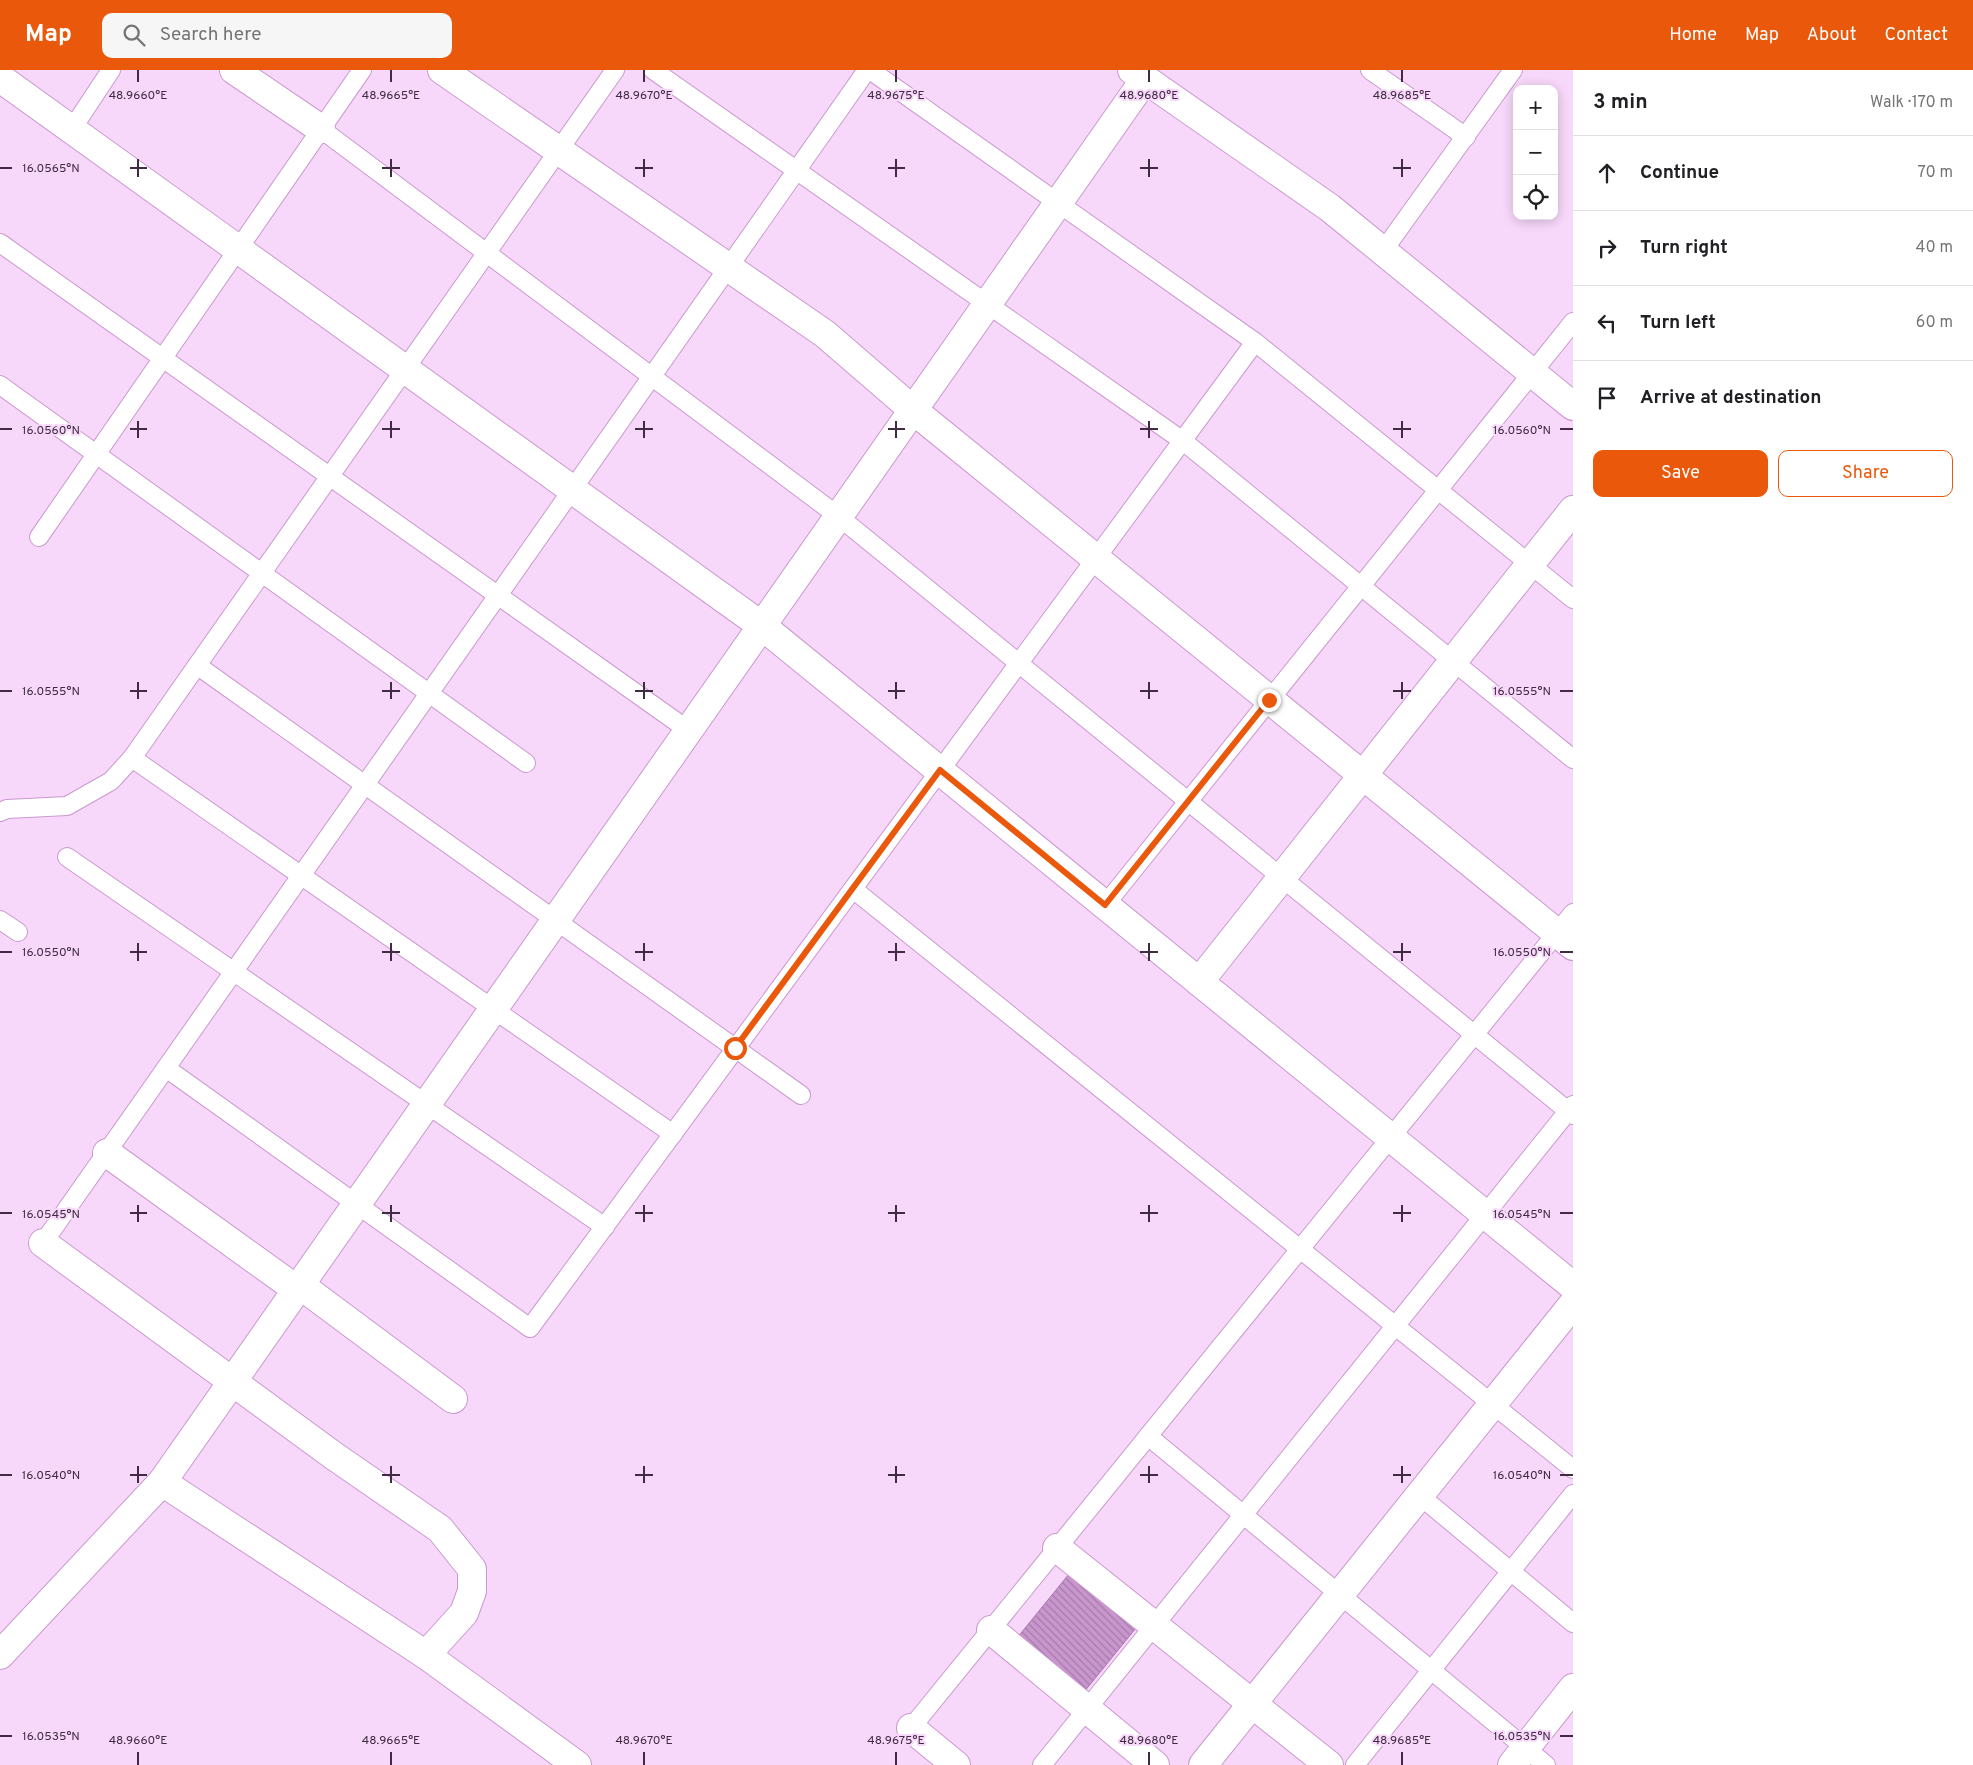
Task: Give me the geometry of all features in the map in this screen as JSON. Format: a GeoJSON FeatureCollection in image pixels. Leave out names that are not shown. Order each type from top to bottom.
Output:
{"type":"FeatureCollection","features":[{"type":"Feature","properties":{"kind":"street"},"geometry":{"type":"LineString","coordinates":[[234,70],[321,129]]}},
{"type":"Feature","properties":{"kind":"street"},"geometry":{"type":"LineString","coordinates":[[442,70],[825,334],[913,410],[1362,775],[1568,931]]}},
{"type":"Feature","properties":{"kind":"street"},"geometry":{"type":"LineString","coordinates":[[0,1655],[162,1482],[1058,203],[1142,73],[1330,208],[1573,406]]}},
{"type":"Feature","properties":{"kind":"street"},"geometry":{"type":"LineString","coordinates":[[0,78],[762,626],[1573,1286]]}},
{"type":"Feature","properties":{"kind":"street"},"geometry":{"type":"LineString","coordinates":[[1199,982],[1573,510]]}},
{"type":"Feature","properties":{"kind":"street"},"geometry":{"type":"LineString","coordinates":[[107,1153],[296,1289],[300,1285]]}},
{"type":"Feature","properties":{"kind":"street"},"geometry":{"type":"LineString","coordinates":[[44,1243],[334,1456],[440,1529],[472,1569],[472,1590],[464,1612],[426,1655]]}},
{"type":"Feature","properties":{"kind":"street"},"geometry":{"type":"LineString","coordinates":[[300,1285],[453,1399]]}},
{"type":"Feature","properties":{"kind":"street"},"geometry":{"type":"LineString","coordinates":[[1203,1765],[1573,1304]]}},
{"type":"Feature","properties":{"kind":"street"},"geometry":{"type":"LineString","coordinates":[[162,1482],[426,1655],[577,1765]]}},
{"type":"Feature","properties":{"kind":"street"},"geometry":{"type":"LineString","coordinates":[[1057,1548],[1329,1765]]}},
{"type":"Feature","properties":{"kind":"street"},"geometry":{"type":"LineString","coordinates":[[991,1630],[1155,1765]]}},
{"type":"Feature","properties":{"kind":"street"},"geometry":{"type":"LineString","coordinates":[[1519,1756],[1573,1688]]}},
{"type":"Feature","properties":{"kind":"street"},"geometry":{"type":"LineString","coordinates":[[911,1728],[956,1765]]}},
{"type":"Feature","properties":{"kind":"lane"},"geometry":{"type":"LineString","coordinates":[[72,129],[111,70]]}},
{"type":"Feature","properties":{"kind":"lane"},"geometry":{"type":"LineString","coordinates":[[40,536],[362,70]]}},
{"type":"Feature","properties":{"kind":"lane"},"geometry":{"type":"LineString","coordinates":[[0,812],[7,809],[67,806],[111,780],[132,758],[615,70]]}},
{"type":"Feature","properties":{"kind":"lane"},"geometry":{"type":"LineString","coordinates":[[652,70],[1183,441],[1573,759]]}},
{"type":"Feature","properties":{"kind":"lane"},"geometry":{"type":"LineString","coordinates":[[44,1243],[796,171],[869,70],[1255,342],[1573,599]]}},
{"type":"Feature","properties":{"kind":"lane"},"geometry":{"type":"LineString","coordinates":[[1370,70],[1466,137]]}},
{"type":"Feature","properties":{"kind":"lane"},"geometry":{"type":"LineString","coordinates":[[1383,251],[1514,70]]}},
{"type":"Feature","properties":{"kind":"lane"},"geometry":{"type":"LineString","coordinates":[[321,129],[838,516],[1571,1111],[1485,1214],[1042,1765]]}},
{"type":"Feature","properties":{"kind":"lane"},"geometry":{"type":"LineString","coordinates":[[0,243],[688,730]]}},
{"type":"Feature","properties":{"kind":"lane"},"geometry":{"type":"LineString","coordinates":[[1105,905],[1573,322]]}},
{"type":"Feature","properties":{"kind":"lane"},"geometry":{"type":"LineString","coordinates":[[166,1068],[530,1328],[1255,342]]}},
{"type":"Feature","properties":{"kind":"lane"},"geometry":{"type":"LineString","coordinates":[[0,385],[526,763]]}},
{"type":"Feature","properties":{"kind":"lane"},"geometry":{"type":"LineString","coordinates":[[198,666],[802,1095]]}},
{"type":"Feature","properties":{"kind":"lane"},"geometry":{"type":"LineString","coordinates":[[132,758],[673,1134]]}},
{"type":"Feature","properties":{"kind":"lane"},"geometry":{"type":"LineString","coordinates":[[67,857],[605,1227]]}},
{"type":"Feature","properties":{"kind":"lane"},"geometry":{"type":"LineString","coordinates":[[853,889],[1573,1469]]}},
{"type":"Feature","properties":{"kind":"lane"},"geometry":{"type":"LineString","coordinates":[[0,920],[18,932]]}},
{"type":"Feature","properties":{"kind":"lane"},"geometry":{"type":"LineString","coordinates":[[911,1728],[1474,1034],[1568,931]]}},
{"type":"Feature","properties":{"kind":"lane"},"geometry":{"type":"LineString","coordinates":[[1148,1436],[1431,1670],[1519,1756],[1546,1765]]}},
{"type":"Feature","properties":{"kind":"lane"},"geometry":{"type":"LineString","coordinates":[[1355,1765],[1573,1494]]}},
{"type":"Feature","properties":{"kind":"lane"},"geometry":{"type":"LineString","coordinates":[[1420,1495],[1573,1623]]}},
{"type":"Feature","properties":{"kind":"building"},"geometry":{"type":"Polygon","coordinates":[[[1069,1574],[1136,1628],[1084,1692],[1017,1638],[1069,1574]]]}},
{"type":"Feature","properties":{"kind":"route"},"geometry":{"type":"LineString","coordinates":[[735,1048],[940,770],[1105,905],[1269,700]]}}]}
